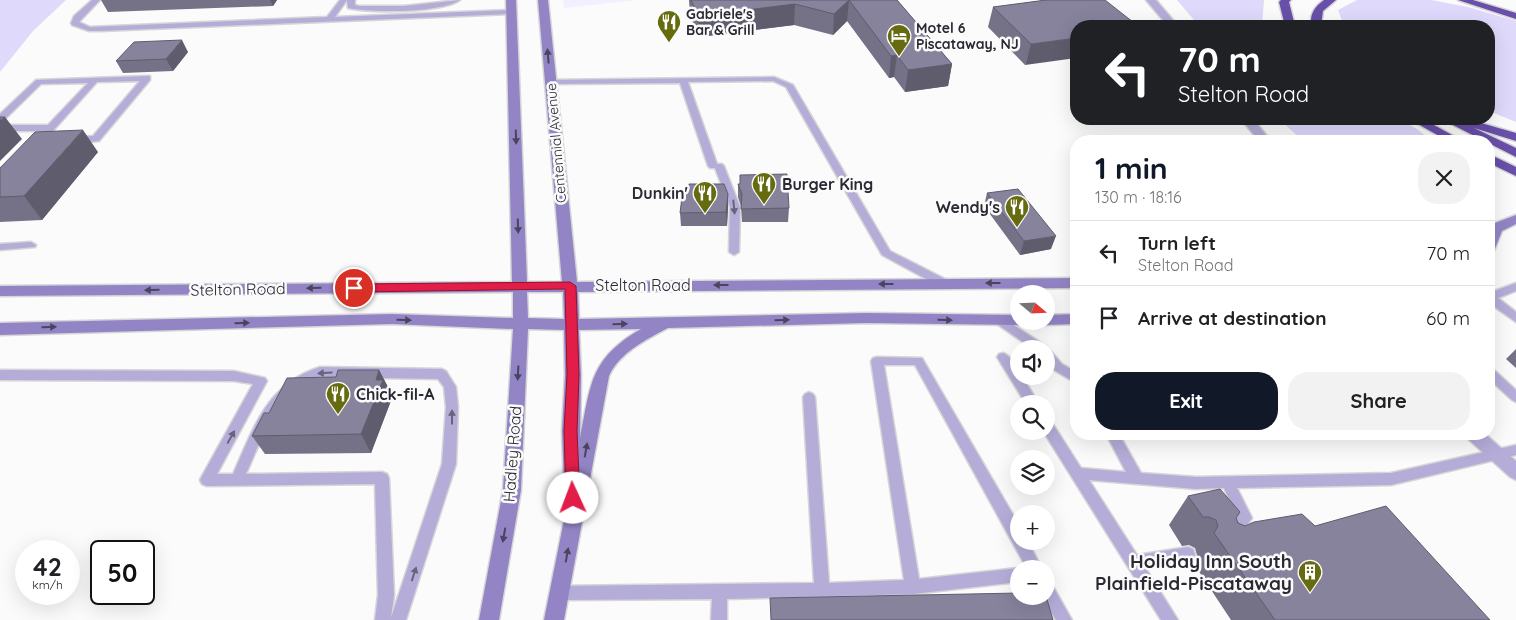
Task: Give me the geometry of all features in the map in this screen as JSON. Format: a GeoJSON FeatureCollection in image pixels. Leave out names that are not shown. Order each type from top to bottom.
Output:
{"type":"FeatureCollection","features":[{"type":"Feature","properties":{"kind":"highway"},"geometry":{"type":"LineString","coordinates":[[1286,0],[1284,2],[1288,20]]}},
{"type":"Feature","properties":{"kind":"highway"},"geometry":{"type":"LineString","coordinates":[[1315,20],[1318,8],[1331,0]]}},
{"type":"Feature","properties":{"kind":"highway"},"geometry":{"type":"LineString","coordinates":[[1463,0],[1516,16]]}},
{"type":"Feature","properties":{"kind":"highway"},"geometry":{"type":"LineString","coordinates":[[1427,125],[1446,135]]}},
{"type":"Feature","properties":{"kind":"highway"},"geometry":{"type":"LineString","coordinates":[[1459,125],[1479,135]]}},
{"type":"Feature","properties":{"kind":"highway"},"geometry":{"type":"LineString","coordinates":[[1477,125],[1516,137]]}},
{"type":"Feature","properties":{"kind":"highway"},"geometry":{"type":"LineString","coordinates":[[1434,129],[1441,135]]}},
{"type":"Feature","properties":{"kind":"highway"},"geometry":{"type":"LineString","coordinates":[[1495,143],[1516,153]]}},
{"type":"Feature","properties":{"kind":"highway"},"geometry":{"type":"LineString","coordinates":[[1495,161],[1516,172]]}},
{"type":"Feature","properties":{"kind":"main road","name":"Centennial Avenue"},"geometry":{"type":"LineString","coordinates":[[543,0],[570,286]]}},
{"type":"Feature","properties":{"kind":"main road"},"geometry":{"type":"LineString","coordinates":[[511,6],[520,286]]}},
{"type":"Feature","properties":{"kind":"main road"},"geometry":{"type":"LineString","coordinates":[[1495,226],[1516,219]]}},
{"type":"Feature","properties":{"kind":"main road","name":"Stelton Road"},"geometry":{"type":"LineString","coordinates":[[0,292],[1070,282]]}},
{"type":"Feature","properties":{"kind":"main road","name":"Hadley Road"},"geometry":{"type":"LineString","coordinates":[[489,620],[512,490],[521,324],[520,286]]}},
{"type":"Feature","properties":{"kind":"main road"},"geometry":{"type":"LineString","coordinates":[[570,286],[573,375],[571,431],[574,515]]}},
{"type":"Feature","properties":{"kind":"main road","name":"Stelton Road"},"geometry":{"type":"LineString","coordinates":[[0,328],[392,320],[571,325],[866,318],[1010,320]]}},
{"type":"Feature","properties":{"kind":"main road"},"geometry":{"type":"LineString","coordinates":[[1055,320],[1070,319]]}},
{"type":"Feature","properties":{"kind":"main road"},"geometry":{"type":"LineString","coordinates":[[554,620],[603,371],[620,350],[645,333],[666,323]]}},
{"type":"Feature","properties":{"kind":"street"},"geometry":{"type":"LineString","coordinates":[[1151,0],[1167,20]]}},
{"type":"Feature","properties":{"kind":"street"},"geometry":{"type":"LineString","coordinates":[[1252,125],[1260,135]]}},
{"type":"Feature","properties":{"kind":"street"},"geometry":{"type":"LineString","coordinates":[[1481,440],[1516,472]]}},
{"type":"Feature","properties":{"kind":"lane"},"geometry":{"type":"LineString","coordinates":[[96,0],[77,18],[75,23],[89,29],[100,29],[330,19],[511,6]]}},
{"type":"Feature","properties":{"kind":"lane"},"geometry":{"type":"LineString","coordinates":[[330,19],[344,0]]}},
{"type":"Feature","properties":{"kind":"lane"},"geometry":{"type":"LineString","coordinates":[[350,0],[351,6],[364,9],[440,6],[456,0]]}},
{"type":"Feature","properties":{"kind":"lane"},"geometry":{"type":"LineString","coordinates":[[0,119],[39,82],[148,78],[96,139],[68,140]]}},
{"type":"Feature","properties":{"kind":"lane"},"geometry":{"type":"LineString","coordinates":[[550,82],[774,79],[789,85],[886,253],[943,283]]}},
{"type":"Feature","properties":{"kind":"lane"},"geometry":{"type":"LineString","coordinates":[[40,144],[51,128],[95,80]]}},
{"type":"Feature","properties":{"kind":"lane"},"geometry":{"type":"LineString","coordinates":[[683,80],[716,166],[735,207],[734,252]]}},
{"type":"Feature","properties":{"kind":"lane"},"geometry":{"type":"LineString","coordinates":[[0,128],[51,128]]}},
{"type":"Feature","properties":{"kind":"lane"},"geometry":{"type":"LineString","coordinates":[[0,247],[31,245]]}},
{"type":"Feature","properties":{"kind":"lane"},"geometry":{"type":"LineString","coordinates":[[1495,295],[1516,287]]}},
{"type":"Feature","properties":{"kind":"lane"},"geometry":{"type":"LineString","coordinates":[[1495,302],[1516,318]]}},
{"type":"Feature","properties":{"kind":"lane"},"geometry":{"type":"LineString","coordinates":[[1001,320],[1029,340]]}},
{"type":"Feature","properties":{"kind":"lane"},"geometry":{"type":"LineString","coordinates":[[1003,357],[1027,395]]}},
{"type":"Feature","properties":{"kind":"lane"},"geometry":{"type":"LineString","coordinates":[[912,587],[877,362],[918,361],[1010,524]]}},
{"type":"Feature","properties":{"kind":"lane"},"geometry":{"type":"LineString","coordinates":[[1055,364],[1070,374]]}},
{"type":"Feature","properties":{"kind":"lane"},"geometry":{"type":"LineString","coordinates":[[237,479],[274,404],[284,392],[308,375],[320,372],[442,374],[450,387],[452,407],[449,464],[398,620]]}},
{"type":"Feature","properties":{"kind":"lane"},"geometry":{"type":"LineString","coordinates":[[0,375],[234,376],[261,382],[207,480],[382,478],[386,595],[383,620]]}},
{"type":"Feature","properties":{"kind":"lane"},"geometry":{"type":"LineString","coordinates":[[1495,378],[1516,397]]}},
{"type":"Feature","properties":{"kind":"lane"},"geometry":{"type":"LineString","coordinates":[[809,397],[822,590]]}},
{"type":"Feature","properties":{"kind":"lane"},"geometry":{"type":"LineString","coordinates":[[1055,438],[1170,620]]}},
{"type":"Feature","properties":{"kind":"lane"},"geometry":{"type":"LineString","coordinates":[[1115,440],[1137,479]]}},
{"type":"Feature","properties":{"kind":"lane"},"geometry":{"type":"LineString","coordinates":[[1079,474],[1196,484],[1391,479],[1516,450]]}},
{"type":"Feature","properties":{"kind":"lane"},"geometry":{"type":"LineString","coordinates":[[1222,546],[1245,518],[1228,483]]}},
{"type":"Feature","properties":{"kind":"lane"},"geometry":{"type":"LineString","coordinates":[[1134,562],[1188,554]]}},
{"type":"Feature","properties":{"kind":"lane"},"geometry":{"type":"LineString","coordinates":[[559,593],[720,592],[912,587],[1010,575]]}},
{"type":"Feature","properties":{"kind":"lane"},"geometry":{"type":"LineString","coordinates":[[719,620],[720,592]]}},
{"type":"Feature","properties":{"kind":"lane"},"geometry":{"type":"LineString","coordinates":[[1055,604],[1064,620]]}},
{"type":"Feature","properties":{"kind":"shaded area"},"geometry":{"type":"Polygon","coordinates":[[[0,0],[66,0],[33,31],[0,72],[0,0]]]}},
{"type":"Feature","properties":{"kind":"shaded area"},"geometry":{"type":"Polygon","coordinates":[[[563,0],[637,0],[564,8],[563,0]]]}},
{"type":"Feature","properties":{"kind":"shaded area"},"geometry":{"type":"Polygon","coordinates":[[[1177,0],[1264,0],[1262,20],[1194,20],[1177,0]]]}},
{"type":"Feature","properties":{"kind":"shaded area"},"geometry":{"type":"Polygon","coordinates":[[[1357,0],[1431,0],[1468,7],[1516,21],[1516,122],[1495,113],[1495,20],[1342,20],[1338,10],[1357,0]]]}},
{"type":"Feature","properties":{"kind":"shaded area"},"geometry":{"type":"Polygon","coordinates":[[[1286,125],[1410,125],[1424,135],[1296,135],[1286,125]]]}},
{"type":"Feature","properties":{"kind":"building"},"geometry":{"type":"Polygon","coordinates":[[[691,0],[849,0],[834,14],[795,4],[698,16],[691,0]]]}},
{"type":"Feature","properties":{"kind":"building"},"geometry":{"type":"Polygon","coordinates":[[[849,0],[897,0],[952,64],[908,70],[897,55],[891,56],[849,0]]]}},
{"type":"Feature","properties":{"kind":"building"},"geometry":{"type":"Polygon","coordinates":[[[1046,0],[1105,0],[1130,20],[1070,20],[1070,39],[1031,44],[993,7],[1046,0]]]}},
{"type":"Feature","properties":{"kind":"building"},"geometry":{"type":"Polygon","coordinates":[[[182,40],[166,59],[116,61],[134,42],[182,40]]]}},
{"type":"Feature","properties":{"kind":"building"},"geometry":{"type":"Polygon","coordinates":[[[83,130],[24,196],[0,197],[0,168],[35,132],[83,130]]]}},
{"type":"Feature","properties":{"kind":"building"},"geometry":{"type":"Polygon","coordinates":[[[787,174],[789,208],[741,209],[742,194],[738,184],[740,184],[740,175],[787,174]]]}},
{"type":"Feature","properties":{"kind":"building"},"geometry":{"type":"Polygon","coordinates":[[[689,184],[724,184],[728,194],[726,212],[680,213],[683,189],[689,189],[689,184]]]}},
{"type":"Feature","properties":{"kind":"building"},"geometry":{"type":"Polygon","coordinates":[[[1018,189],[1056,236],[1024,241],[987,193],[1018,189]]]}},
{"type":"Feature","properties":{"kind":"building"},"geometry":{"type":"Polygon","coordinates":[[[338,370],[379,370],[376,380],[383,380],[361,434],[252,436],[264,413],[269,413],[287,378],[336,377],[338,370]]]}},
{"type":"Feature","properties":{"kind":"building"},"geometry":{"type":"Polygon","coordinates":[[[1220,489],[1240,512],[1236,518],[1238,523],[1245,526],[1254,522],[1302,514],[1315,526],[1386,506],[1490,620],[1275,620],[1214,533],[1218,526],[1216,520],[1203,517],[1188,496],[1220,489]]]}},
{"type":"Feature","properties":{"kind":"building"},"geometry":{"type":"Polygon","coordinates":[[[1010,593],[1010,605],[1049,605],[1053,620],[771,620],[770,598],[1010,593]]]}},
{"type":"Feature","properties":{"kind":"place","name":"Gabriele's Bar & Grill"},"geometry":{"type":"Point","coordinates":[669,43]}},
{"type":"Feature","properties":{"kind":"place","name":"Motel 6 Piscataway, NJ"},"geometry":{"type":"Point","coordinates":[899,57]}},
{"type":"Feature","properties":{"kind":"place","name":"Burger King"},"geometry":{"type":"Point","coordinates":[764,205]}},
{"type":"Feature","properties":{"kind":"place","name":"Dunkin'"},"geometry":{"type":"Point","coordinates":[705,214]}},
{"type":"Feature","properties":{"kind":"place","name":"Wendy's"},"geometry":{"type":"Point","coordinates":[1017,228]}},
{"type":"Feature","properties":{"kind":"place","name":"Chick-fil-A"},"geometry":{"type":"Point","coordinates":[338,415]}},
{"type":"Feature","properties":{"kind":"place","name":"Holiday Inn South Plainfield-Piscataway"},"geometry":{"type":"Point","coordinates":[1310,593]}},
{"type":"Feature","properties":{"kind":"route"},"geometry":{"type":"LineString","coordinates":[[354,288],[570,286],[573,375],[571,431],[573,498]]}}]}
